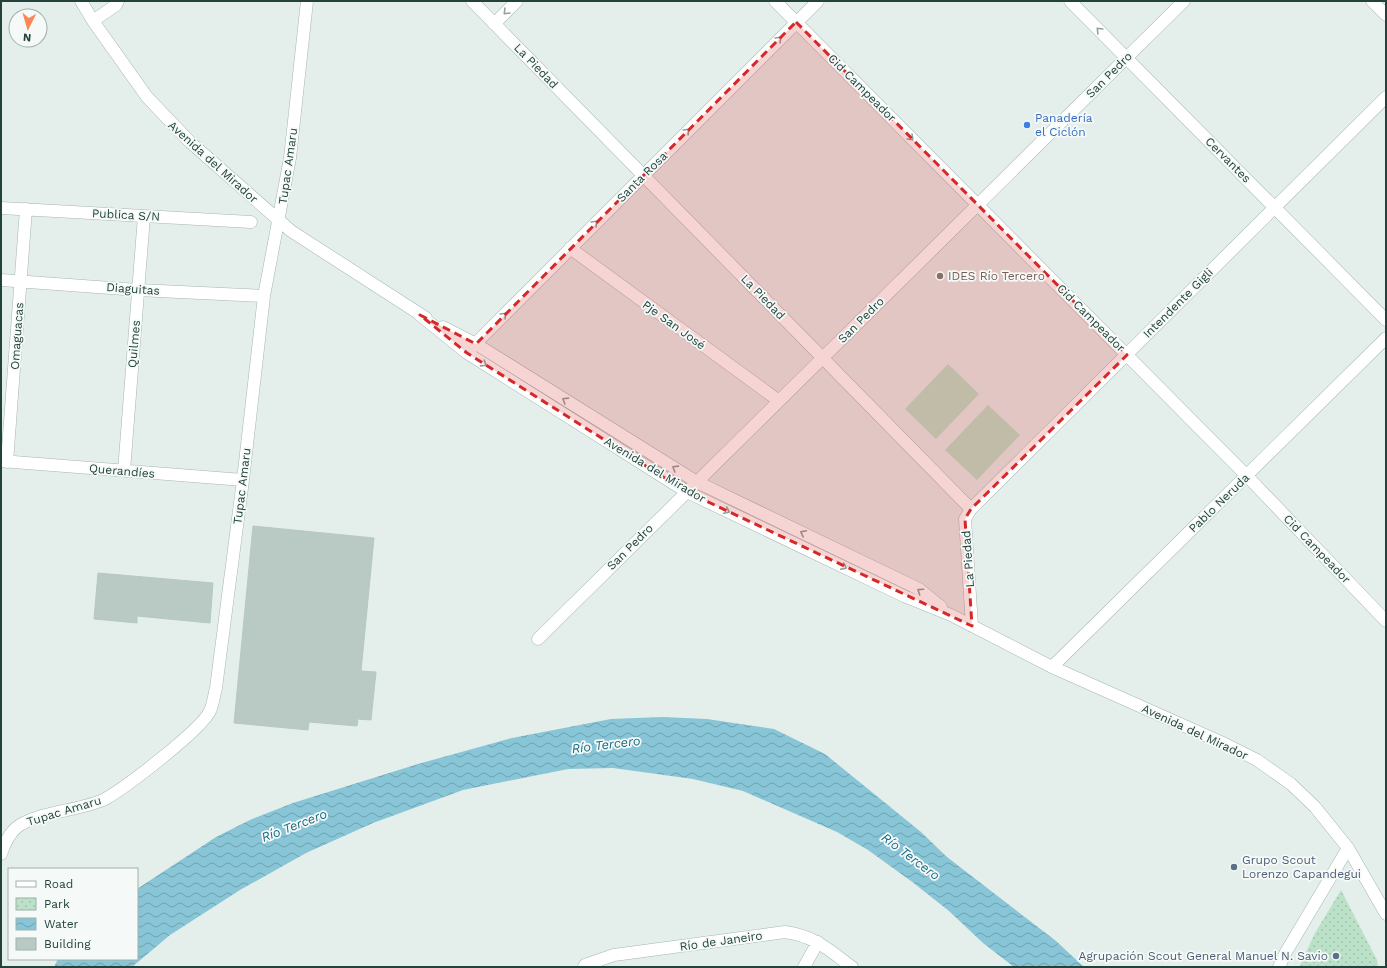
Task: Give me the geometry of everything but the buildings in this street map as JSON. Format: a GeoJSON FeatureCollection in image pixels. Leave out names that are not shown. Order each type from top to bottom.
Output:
{"type":"FeatureCollection","features":[{"type":"Feature","properties":{"kind":"street","name":"Avenida del Mirador"},"geometry":{"type":"LineString","coordinates":[[81,1],[93,21],[147,97],[166,119],[280,221],[306,242],[420,315],[476,344],[697,482],[919,589],[950,615]]}},
{"type":"Feature","properties":{"kind":"street"},"geometry":{"type":"LineString","coordinates":[[93,21],[116,5],[118,1]]}},
{"type":"Feature","properties":{"kind":"street","name":"Tupac Amaru"},"geometry":{"type":"LineString","coordinates":[[1,854],[10,834],[26,821],[90,805],[105,799],[122,788],[198,728],[210,711],[216,688],[243,480],[264,296],[280,221],[290,158],[307,1]]}},
{"type":"Feature","properties":{"kind":"street","name":"La Piedad"},"geometry":{"type":"LineString","coordinates":[[472,1],[971,509],[965,519],[972,626]]}},
{"type":"Feature","properties":{"kind":"street"},"geometry":{"type":"LineString","coordinates":[[494,24],[517,1]]}},
{"type":"Feature","properties":{"kind":"street","name":"Cid Campeador"},"geometry":{"type":"LineString","coordinates":[[775,1],[1247,476],[1386,621]]}},
{"type":"Feature","properties":{"kind":"street","name":"Santa Rosa"},"geometry":{"type":"LineString","coordinates":[[467,353],[570,248],[818,1]]}},
{"type":"Feature","properties":{"kind":"street","name":"Cervantes"},"geometry":{"type":"LineString","coordinates":[[1070,1],[1386,320]]}},
{"type":"Feature","properties":{"kind":"street","name":"San Pedro"},"geometry":{"type":"LineString","coordinates":[[538,639],[1184,1]]}},
{"type":"Feature","properties":{"kind":"street"},"geometry":{"type":"LineString","coordinates":[[1372,1],[1386,15]]}},
{"type":"Feature","properties":{"kind":"street","name":"Intendente Gigli"},"geometry":{"type":"LineString","coordinates":[[971,509],[1386,97]]}},
{"type":"Feature","properties":{"kind":"street","name":"Publica S/N"},"geometry":{"type":"LineString","coordinates":[[1,208],[251,222]]}},
{"type":"Feature","properties":{"kind":"street","name":"Omaguacas"},"geometry":{"type":"LineString","coordinates":[[4,461],[21,281],[26,210]]}},
{"type":"Feature","properties":{"kind":"street","name":"Quilmes"},"geometry":{"type":"LineString","coordinates":[[124,471],[144,216]]}},
{"type":"Feature","properties":{"kind":"street","name":"Pje San José"},"geometry":{"type":"LineString","coordinates":[[570,248],[779,401]]}},
{"type":"Feature","properties":{"kind":"street","name":"Diaguitas"},"geometry":{"type":"LineString","coordinates":[[1,280],[138,290],[264,296]]}},
{"type":"Feature","properties":{"kind":"street","name":"Avenida del Mirador"},"geometry":{"type":"LineString","coordinates":[[420,315],[467,353],[687,492],[904,596],[950,615],[1052,667],[1225,744],[1257,760],[1291,784],[1315,807],[1348,848],[1386,914]]}},
{"type":"Feature","properties":{"kind":"street","name":"Pablo Neruda"},"geometry":{"type":"LineString","coordinates":[[1052,667],[1386,338]]}},
{"type":"Feature","properties":{"kind":"street","name":"Querandíes"},"geometry":{"type":"LineString","coordinates":[[4,461],[243,480]]}},
{"type":"Feature","properties":{"kind":"street"},"geometry":{"type":"LineString","coordinates":[[1279,967],[1348,848]]}},
{"type":"Feature","properties":{"kind":"street","name":"Río de Janeiro"},"geometry":{"type":"LineString","coordinates":[[584,967],[585,965],[614,956],[785,932],[803,935],[818,942],[852,967]]}},
{"type":"Feature","properties":{"kind":"street"},"geometry":{"type":"LineString","coordinates":[[804,967],[818,942]]}},
{"type":"Feature","properties":{"kind":"highlighted area"},"geometry":{"type":"Polygon","coordinates":[[[796,22],[1127,355],[971,509],[965,519],[972,626],[687,492],[467,353],[420,315],[476,344],[796,22]]]}},
{"type":"Feature","properties":{"kind":"green space"},"geometry":{"type":"Polygon","coordinates":[[[948,364],[979,394],[936,439],[905,409],[948,364]]]}},
{"type":"Feature","properties":{"kind":"green space"},"geometry":{"type":"Polygon","coordinates":[[[988,405],[1020,435],[977,480],[945,450],[988,405]]]}},
{"type":"Feature","properties":{"kind":"green space"},"geometry":{"type":"Polygon","coordinates":[[[1341,890],[1377,960],[1378,967],[1299,967],[1315,933],[1341,890]]]}},
{"type":"Feature","properties":{"kind":"water","name":"Río Tercero"},"geometry":{"type":"Polygon","coordinates":[[[662,717],[707,719],[774,729],[825,754],[921,832],[947,857],[1056,941],[1084,967],[1014,967],[983,943],[949,911],[868,850],[837,832],[743,791],[693,779],[613,768],[568,769],[463,790],[373,823],[306,853],[240,890],[170,935],[132,967],[54,967],[58,960],[138,960],[138,888],[216,837],[252,819],[293,803],[418,764],[512,738],[611,719],[662,717]]]}},
{"type":"Feature","properties":{"kind":"place","name":"Panadería el Ciclón"},"geometry":{"type":"Point","coordinates":[1027,125]}},
{"type":"Feature","properties":{"kind":"place","name":"IDES Río Tercero"},"geometry":{"type":"Point","coordinates":[940,276]}},
{"type":"Feature","properties":{"kind":"place","name":"Grupo Scout Lorenzo Capandegui"},"geometry":{"type":"Point","coordinates":[1234,867]}},
{"type":"Feature","properties":{"kind":"place","name":"Agrupación Scout General Manuel N. Savio"},"geometry":{"type":"Point","coordinates":[1336,956]}}]}
